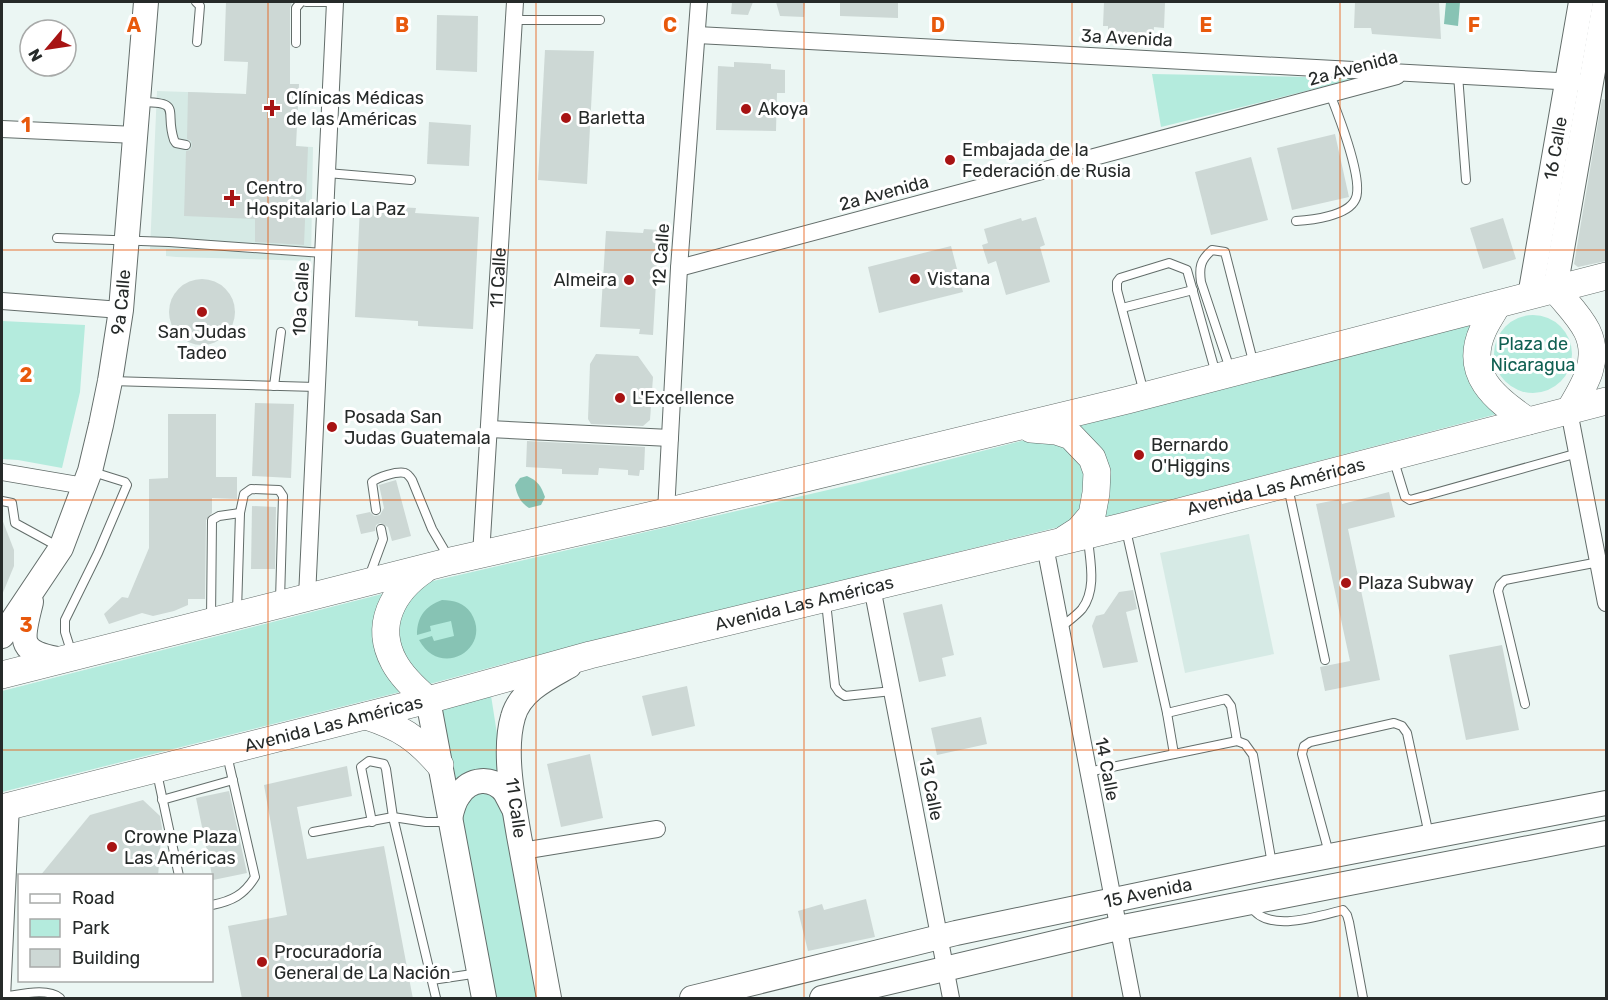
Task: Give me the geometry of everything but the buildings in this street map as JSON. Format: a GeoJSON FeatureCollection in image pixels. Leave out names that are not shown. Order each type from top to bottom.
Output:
{"type":"FeatureCollection","features":[{"type":"Feature","properties":{"kind":"main road"},"geometry":{"type":"LineString","coordinates":[[2,675],[439,564],[1019,428],[1606,276]]}},
{"type":"Feature","properties":{"kind":"main road"},"geometry":{"type":"LineString","coordinates":[[1543,292],[1587,331],[1592,349],[1592,368],[1585,386],[1569,411]]}},
{"type":"Feature","properties":{"kind":"main road"},"geometry":{"type":"LineString","coordinates":[[1497,305],[1478,344],[1477,359],[1480,374],[1489,391],[1502,404],[1528,421]]}},
{"type":"Feature","properties":{"kind":"main road","name":"Avenida Las Américas"},"geometry":{"type":"LineString","coordinates":[[6,806],[428,700],[590,655],[1088,536],[1606,401]]}},
{"type":"Feature","properties":{"kind":"main road"},"geometry":{"type":"LineString","coordinates":[[1019,428],[1056,431],[1071,436],[1092,458],[1097,472],[1092,514],[1079,530],[1052,544]]}},
{"type":"Feature","properties":{"kind":"main road"},"geometry":{"type":"LineString","coordinates":[[428,700],[402,675],[393,660],[387,638],[388,613],[397,594],[408,581],[439,564]]}},
{"type":"Feature","properties":{"kind":"main road"},"geometry":{"type":"LineString","coordinates":[[366,716],[391,724],[407,733],[423,746],[440,765]]}},
{"type":"Feature","properties":{"kind":"street","name":"9a Calle"},"geometry":{"type":"LineString","coordinates":[[2,636],[61,548],[87,478],[110,381],[121,310],[146,2]]}},
{"type":"Feature","properties":{"kind":"street","name":"10a Calle"},"geometry":{"type":"LineString","coordinates":[[306,597],[335,2]]}},
{"type":"Feature","properties":{"kind":"street","name":"11 Calle"},"geometry":{"type":"LineString","coordinates":[[481,555],[515,2]]}},
{"type":"Feature","properties":{"kind":"street","name":"12 Calle"},"geometry":{"type":"LineString","coordinates":[[666,512],[679,268],[699,2]]}},
{"type":"Feature","properties":{"kind":"street","name":"16 Calle"},"geometry":{"type":"LineString","coordinates":[[1543,292],[1579,83],[1594,14]]}},
{"type":"Feature","properties":{"kind":"street","name":"3a Avenida"},"geometry":{"type":"LineString","coordinates":[[697,35],[1412,72],[1579,83]]}},
{"type":"Feature","properties":{"kind":"street","name":"2a Avenida"},"geometry":{"type":"LineString","coordinates":[[679,268],[1412,72]]}},
{"type":"Feature","properties":{"kind":"street"},"geometry":{"type":"LineString","coordinates":[[2,129],[136,135]]}},
{"type":"Feature","properties":{"kind":"street"},"geometry":{"type":"LineString","coordinates":[[2,301],[121,310]]}},
{"type":"Feature","properties":{"kind":"street"},"geometry":{"type":"LineString","coordinates":[[1569,411],[1606,603]]}},
{"type":"Feature","properties":{"kind":"street"},"geometry":{"type":"LineString","coordinates":[[489,429],[670,438]]}},
{"type":"Feature","properties":{"kind":"street"},"geometry":{"type":"LineString","coordinates":[[2,472],[87,478]]}},
{"type":"Feature","properties":{"kind":"street","name":"14 Calle"},"geometry":{"type":"LineString","coordinates":[[1052,544],[1060,628],[1132,999]]}},
{"type":"Feature","properties":{"kind":"street","name":"13 Calle"},"geometry":{"type":"LineString","coordinates":[[872,587],[951,999]]}},
{"type":"Feature","properties":{"kind":"street","name":"9a Calle"},"geometry":{"type":"LineString","coordinates":[[34,589],[23,635],[25,642],[28,647],[42,656],[67,658]]}},
{"type":"Feature","properties":{"kind":"street","name":"11 Calle"},"geometry":{"type":"LineString","coordinates":[[549,999],[515,811],[510,745],[513,716],[526,693],[551,676],[590,655]]}},
{"type":"Feature","properties":{"kind":"street"},"geometry":{"type":"LineString","coordinates":[[428,700],[484,999]]}},
{"type":"Feature","properties":{"kind":"street"},"geometry":{"type":"LineString","coordinates":[[451,820],[455,801],[461,792],[472,783],[485,780],[497,784],[505,792],[515,811]]}},
{"type":"Feature","properties":{"kind":"street","name":"15 Avenida"},"geometry":{"type":"LineString","coordinates":[[692,999],[939,937],[1272,867],[1606,803]]}},
{"type":"Feature","properties":{"kind":"street"},"geometry":{"type":"LineString","coordinates":[[2,998],[6,806]]}},
{"type":"Feature","properties":{"kind":"street"},"geometry":{"type":"LineString","coordinates":[[522,851],[657,829]]}},
{"type":"Feature","properties":{"kind":"street","name":"15 Avenida"},"geometry":{"type":"LineString","coordinates":[[822,999],[1118,928],[1606,833]]}},
{"type":"Feature","properties":{"kind":"lane"},"geometry":{"type":"LineString","coordinates":[[196,2],[200,6],[197,42]]}},
{"type":"Feature","properties":{"kind":"lane"},"geometry":{"type":"LineString","coordinates":[[296,43],[296,8],[301,2]]}},
{"type":"Feature","properties":{"kind":"lane"},"geometry":{"type":"LineString","coordinates":[[306,2],[335,2]]}},
{"type":"Feature","properties":{"kind":"lane"},"geometry":{"type":"LineString","coordinates":[[514,20],[600,20]]}},
{"type":"Feature","properties":{"kind":"lane"},"geometry":{"type":"LineString","coordinates":[[1458,75],[1466,180]]}},
{"type":"Feature","properties":{"kind":"lane"},"geometry":{"type":"LineString","coordinates":[[1296,221],[1314,220],[1338,213],[1354,203],[1359,191],[1353,163],[1330,94]]}},
{"type":"Feature","properties":{"kind":"lane"},"geometry":{"type":"LineString","coordinates":[[139,102],[161,103],[169,108],[172,114],[174,140],[176,144],[186,145]]}},
{"type":"Feature","properties":{"kind":"lane"},"geometry":{"type":"LineString","coordinates":[[327,173],[411,180]]}},
{"type":"Feature","properties":{"kind":"lane"},"geometry":{"type":"LineString","coordinates":[[57,238],[127,240],[323,253]]}},
{"type":"Feature","properties":{"kind":"lane"},"geometry":{"type":"LineString","coordinates":[[1212,250],[1225,252],[1234,373],[1201,282],[1199,269],[1205,256],[1212,250]]}},
{"type":"Feature","properties":{"kind":"lane"},"geometry":{"type":"LineString","coordinates":[[1145,396],[1117,286],[1120,278],[1169,263],[1187,270],[1193,290],[1234,373]]}},
{"type":"Feature","properties":{"kind":"lane"},"geometry":{"type":"LineString","coordinates":[[1122,308],[1193,290]]}},
{"type":"Feature","properties":{"kind":"lane"},"geometry":{"type":"LineString","coordinates":[[274,386],[281,332]]}},
{"type":"Feature","properties":{"kind":"lane"},"geometry":{"type":"LineString","coordinates":[[110,381],[316,387]]}},
{"type":"Feature","properties":{"kind":"lane"},"geometry":{"type":"LineString","coordinates":[[1393,456],[1401,488],[1405,497],[1410,500],[1578,453]]}},
{"type":"Feature","properties":{"kind":"lane"},"geometry":{"type":"LineString","coordinates":[[376,510],[372,482],[403,472],[408,474],[432,529],[439,564]]}},
{"type":"Feature","properties":{"kind":"lane"},"geometry":{"type":"LineString","coordinates":[[67,658],[65,620],[98,554],[127,485],[125,482],[87,478]]}},
{"type":"Feature","properties":{"kind":"lane"},"geometry":{"type":"LineString","coordinates":[[1287,484],[1325,660]]}},
{"type":"Feature","properties":{"kind":"lane"},"geometry":{"type":"LineString","coordinates":[[237,614],[240,513],[244,494],[251,489],[279,490],[283,496],[280,604]]}},
{"type":"Feature","properties":{"kind":"lane"},"geometry":{"type":"LineString","coordinates":[[2,501],[12,503],[15,523],[61,548]]}},
{"type":"Feature","properties":{"kind":"lane"},"geometry":{"type":"LineString","coordinates":[[211,621],[212,520],[219,516],[240,513]]}},
{"type":"Feature","properties":{"kind":"lane"},"geometry":{"type":"LineString","coordinates":[[1125,526],[1174,754]]}},
{"type":"Feature","properties":{"kind":"lane"},"geometry":{"type":"LineString","coordinates":[[368,582],[383,539],[381,529]]}},
{"type":"Feature","properties":{"kind":"lane"},"geometry":{"type":"LineString","coordinates":[[1060,628],[1082,609],[1089,594],[1091,580],[1088,536]]}},
{"type":"Feature","properties":{"kind":"lane"},"geometry":{"type":"LineString","coordinates":[[1525,704],[1498,591],[1500,585],[1505,580],[1599,562]]}},
{"type":"Feature","properties":{"kind":"lane"},"geometry":{"type":"LineString","coordinates":[[825,598],[835,686],[839,692],[845,696],[892,691]]}},
{"type":"Feature","properties":{"kind":"lane"},"geometry":{"type":"LineString","coordinates":[[1167,713],[1218,699],[1226,699],[1231,706],[1237,741]]}},
{"type":"Feature","properties":{"kind":"lane"},"geometry":{"type":"LineString","coordinates":[[1330,856],[1302,754],[1304,746],[1310,742],[1394,723],[1402,726],[1407,733],[1430,837]]}},
{"type":"Feature","properties":{"kind":"lane"},"geometry":{"type":"LineString","coordinates":[[1088,772],[1237,741],[1245,744],[1253,755],[1272,867]]}},
{"type":"Feature","properties":{"kind":"lane"},"geometry":{"type":"LineString","coordinates":[[213,905],[231,900],[248,889],[255,877],[226,751]]}},
{"type":"Feature","properties":{"kind":"lane"},"geometry":{"type":"LineString","coordinates":[[372,822],[361,767],[369,761],[378,761],[385,766],[393,817],[436,999]]}},
{"type":"Feature","properties":{"kind":"lane"},"geometry":{"type":"LineString","coordinates":[[156,769],[178,874]]}},
{"type":"Feature","properties":{"kind":"lane"},"geometry":{"type":"LineString","coordinates":[[162,800],[233,780]]}},
{"type":"Feature","properties":{"kind":"lane"},"geometry":{"type":"LineString","coordinates":[[313,832],[393,817],[426,822],[451,820]]}},
{"type":"Feature","properties":{"kind":"lane"},"geometry":{"type":"LineString","coordinates":[[1250,903],[1259,916],[1274,922],[1309,918],[1343,910],[1349,922],[1363,999]]}},
{"type":"Feature","properties":{"kind":"lane"},"geometry":{"type":"LineString","coordinates":[[432,980],[480,973]]}},
{"type":"Feature","properties":{"kind":"lane"},"geometry":{"type":"LineString","coordinates":[[2,998],[53,993],[60,999]]}},
{"type":"Feature","properties":{"kind":"shaded area"},"geometry":{"type":"Polygon","coordinates":[[[1446,2],[1460,2],[1458,26],[1444,24],[1446,2]]]}},
{"type":"Feature","properties":{"kind":"shaded area","name":"Centro Hospitalario La Paz"},"geometry":{"type":"Polygon","coordinates":[[[157,91],[245,94],[243,144],[313,147],[311,261],[176,257],[166,256],[166,249],[150,249],[157,91]]]}},
{"type":"Feature","properties":{"kind":"shaded area"},"geometry":{"type":"Polygon","coordinates":[[[527,476],[542,490],[545,497],[541,505],[529,508],[518,496],[515,485],[520,478],[527,476]]]}},
{"type":"Feature","properties":{"kind":"shaded area"},"geometry":{"type":"Polygon","coordinates":[[[1249,534],[1274,654],[1185,673],[1160,553],[1249,534]]]}},
{"type":"Feature","properties":{"kind":"shaded area"},"geometry":{"type":"Polygon","coordinates":[[[442,600],[462,604],[471,613],[476,626],[475,638],[470,647],[462,655],[451,658],[440,658],[428,652],[419,640],[432,636],[434,641],[454,636],[451,621],[430,626],[431,631],[417,635],[423,613],[431,605],[442,600]]]}},
{"type":"Feature","properties":{"kind":"green space"},"geometry":{"type":"Polygon","coordinates":[[[1152,74],[1358,78],[1161,127],[1152,74]]]}},
{"type":"Feature","properties":{"kind":"green space","name":"Plaza de Nicaragua"},"geometry":{"type":"Polygon","coordinates":[[[1533,315],[1548,318],[1561,326],[1569,339],[1572,354],[1569,369],[1561,382],[1548,390],[1533,393],[1518,390],[1505,382],[1497,369],[1494,354],[1497,339],[1505,326],[1518,318],[1533,315]]]}},
{"type":"Feature","properties":{"kind":"green space"},"geometry":{"type":"Polygon","coordinates":[[[1478,320],[1497,414],[1098,519],[1101,494],[1067,429],[1478,320]]]}},
{"type":"Feature","properties":{"kind":"green space"},"geometry":{"type":"Polygon","coordinates":[[[2,321],[85,325],[80,392],[62,468],[2,459],[2,321]]]}},
{"type":"Feature","properties":{"kind":"green space"},"geometry":{"type":"Polygon","coordinates":[[[1048,434],[1087,461],[1079,522],[426,685],[402,656],[397,621],[420,584],[858,483],[1048,434]]]}},
{"type":"Feature","properties":{"kind":"green space"},"geometry":{"type":"Polygon","coordinates":[[[386,593],[404,691],[2,792],[2,691],[386,593]]]}},
{"type":"Feature","properties":{"kind":"green space"},"geometry":{"type":"Polygon","coordinates":[[[490,689],[504,779],[451,784],[434,705],[490,689]]]}},
{"type":"Feature","properties":{"kind":"green space"},"geometry":{"type":"Polygon","coordinates":[[[480,788],[502,799],[544,998],[492,998],[460,805],[480,788]]]}},
{"type":"Feature","properties":{"kind":"place","name":"Clínicas Médicas de las Américas"},"geometry":{"type":"Point","coordinates":[272,108]}},
{"type":"Feature","properties":{"kind":"place","name":"Akoya"},"geometry":{"type":"Point","coordinates":[746,109]}},
{"type":"Feature","properties":{"kind":"place","name":"Barletta"},"geometry":{"type":"Point","coordinates":[566,118]}},
{"type":"Feature","properties":{"kind":"place","name":"Embajada de la Federación de Rusia"},"geometry":{"type":"Point","coordinates":[950,160]}},
{"type":"Feature","properties":{"kind":"place","name":"Centro Hospitalario La Paz"},"geometry":{"type":"Point","coordinates":[232,198]}},
{"type":"Feature","properties":{"kind":"place","name":"Vistana"},"geometry":{"type":"Point","coordinates":[915,279]}},
{"type":"Feature","properties":{"kind":"place","name":"Almeira"},"geometry":{"type":"Point","coordinates":[629,280]}},
{"type":"Feature","properties":{"kind":"place","name":"San Judas Tadeo"},"geometry":{"type":"Point","coordinates":[202,312]}},
{"type":"Feature","properties":{"kind":"place","name":"L'Excellence"},"geometry":{"type":"Point","coordinates":[620,398]}},
{"type":"Feature","properties":{"kind":"place","name":"Posada San Judas Guatemala"},"geometry":{"type":"Point","coordinates":[332,427]}},
{"type":"Feature","properties":{"kind":"place","name":"Bernardo O'Higgins"},"geometry":{"type":"Point","coordinates":[1139,455]}},
{"type":"Feature","properties":{"kind":"place","name":"Plaza Subway"},"geometry":{"type":"Point","coordinates":[1346,583]}},
{"type":"Feature","properties":{"kind":"place","name":"Crowne Plaza Las Américas"},"geometry":{"type":"Point","coordinates":[112,847]}},
{"type":"Feature","properties":{"kind":"place","name":"Procuradoría General de La Nación"},"geometry":{"type":"Point","coordinates":[262,962]}}]}
